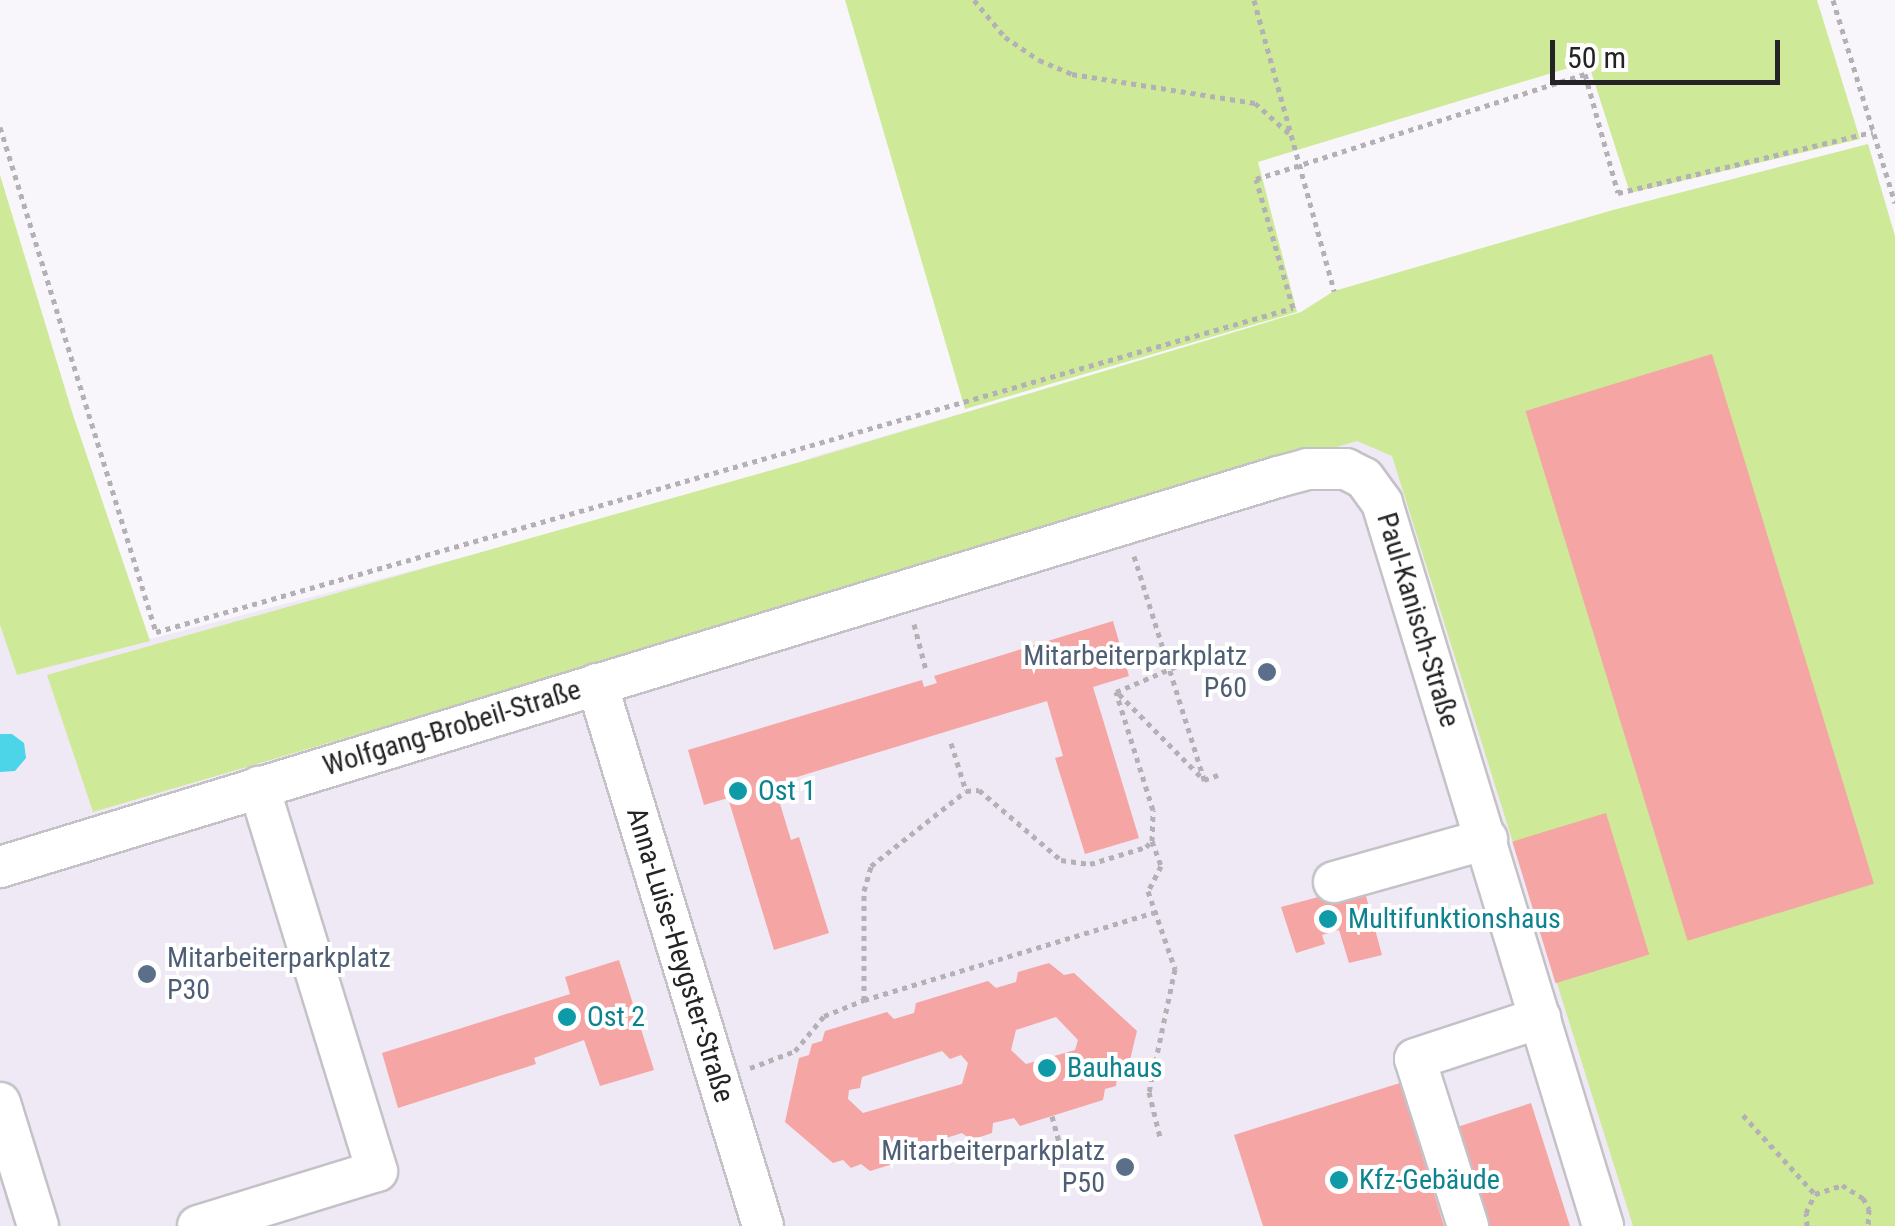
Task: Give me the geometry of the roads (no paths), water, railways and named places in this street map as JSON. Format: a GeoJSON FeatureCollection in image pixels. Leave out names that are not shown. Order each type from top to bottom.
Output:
{"type":"FeatureCollection","features":[{"type":"Feature","properties":{"kind":"street","name":"Paul-Kanisch-Straße"},"geometry":{"type":"LineString","coordinates":[[904,590],[1307,469],[1355,473],[1371,486],[1382,503],[1603,1226]]}},
{"type":"Feature","properties":{"kind":"street","name":"Wolfgang-Brobeil-Straße"},"geometry":{"type":"LineString","coordinates":[[0,867],[904,590]]}},
{"type":"Feature","properties":{"kind":"street","name":"Anna-Luise-Heygster-Straße"},"geometry":{"type":"LineString","coordinates":[[597,684],[763,1226]]}},
{"type":"Feature","properties":{"kind":"street"},"geometry":{"type":"LineString","coordinates":[[198,1226],[377,1171],[259,787]]}},
{"type":"Feature","properties":{"kind":"street"},"geometry":{"type":"LineString","coordinates":[[1334,882],[1486,839]]}},
{"type":"Feature","properties":{"kind":"street"},"geometry":{"type":"LineString","coordinates":[[1468,1226],[1415,1059],[1540,1018]]}},
{"type":"Feature","properties":{"kind":"street"},"geometry":{"type":"LineString","coordinates":[[0,1104],[38,1226]]}},
{"type":"Feature","properties":{"kind":"water"},"geometry":{"type":"Polygon","coordinates":[[[0,734],[12,734],[24,743],[26,758],[15,771],[0,772],[0,734]]]}},
{"type":"Feature","properties":{"kind":"place","name":"Mitarbeiterparkplatz P60"},"geometry":{"type":"Point","coordinates":[1267,672]}},
{"type":"Feature","properties":{"kind":"place","name":"Ost 1"},"geometry":{"type":"Point","coordinates":[738,791]}},
{"type":"Feature","properties":{"kind":"place","name":"Multifunktionshaus"},"geometry":{"type":"Point","coordinates":[1328,919]}},
{"type":"Feature","properties":{"kind":"place","name":"Mitarbeiterparkplatz P30"},"geometry":{"type":"Point","coordinates":[147,974]}},
{"type":"Feature","properties":{"kind":"place","name":"Ost 2"},"geometry":{"type":"Point","coordinates":[567,1017]}},
{"type":"Feature","properties":{"kind":"place","name":"Bauhaus"},"geometry":{"type":"Point","coordinates":[1047,1068]}},
{"type":"Feature","properties":{"kind":"place","name":"Mitarbeiterparkplatz P50"},"geometry":{"type":"Point","coordinates":[1125,1167]}},
{"type":"Feature","properties":{"kind":"place","name":"Kfz-Gebäude"},"geometry":{"type":"Point","coordinates":[1339,1180]}}]}
